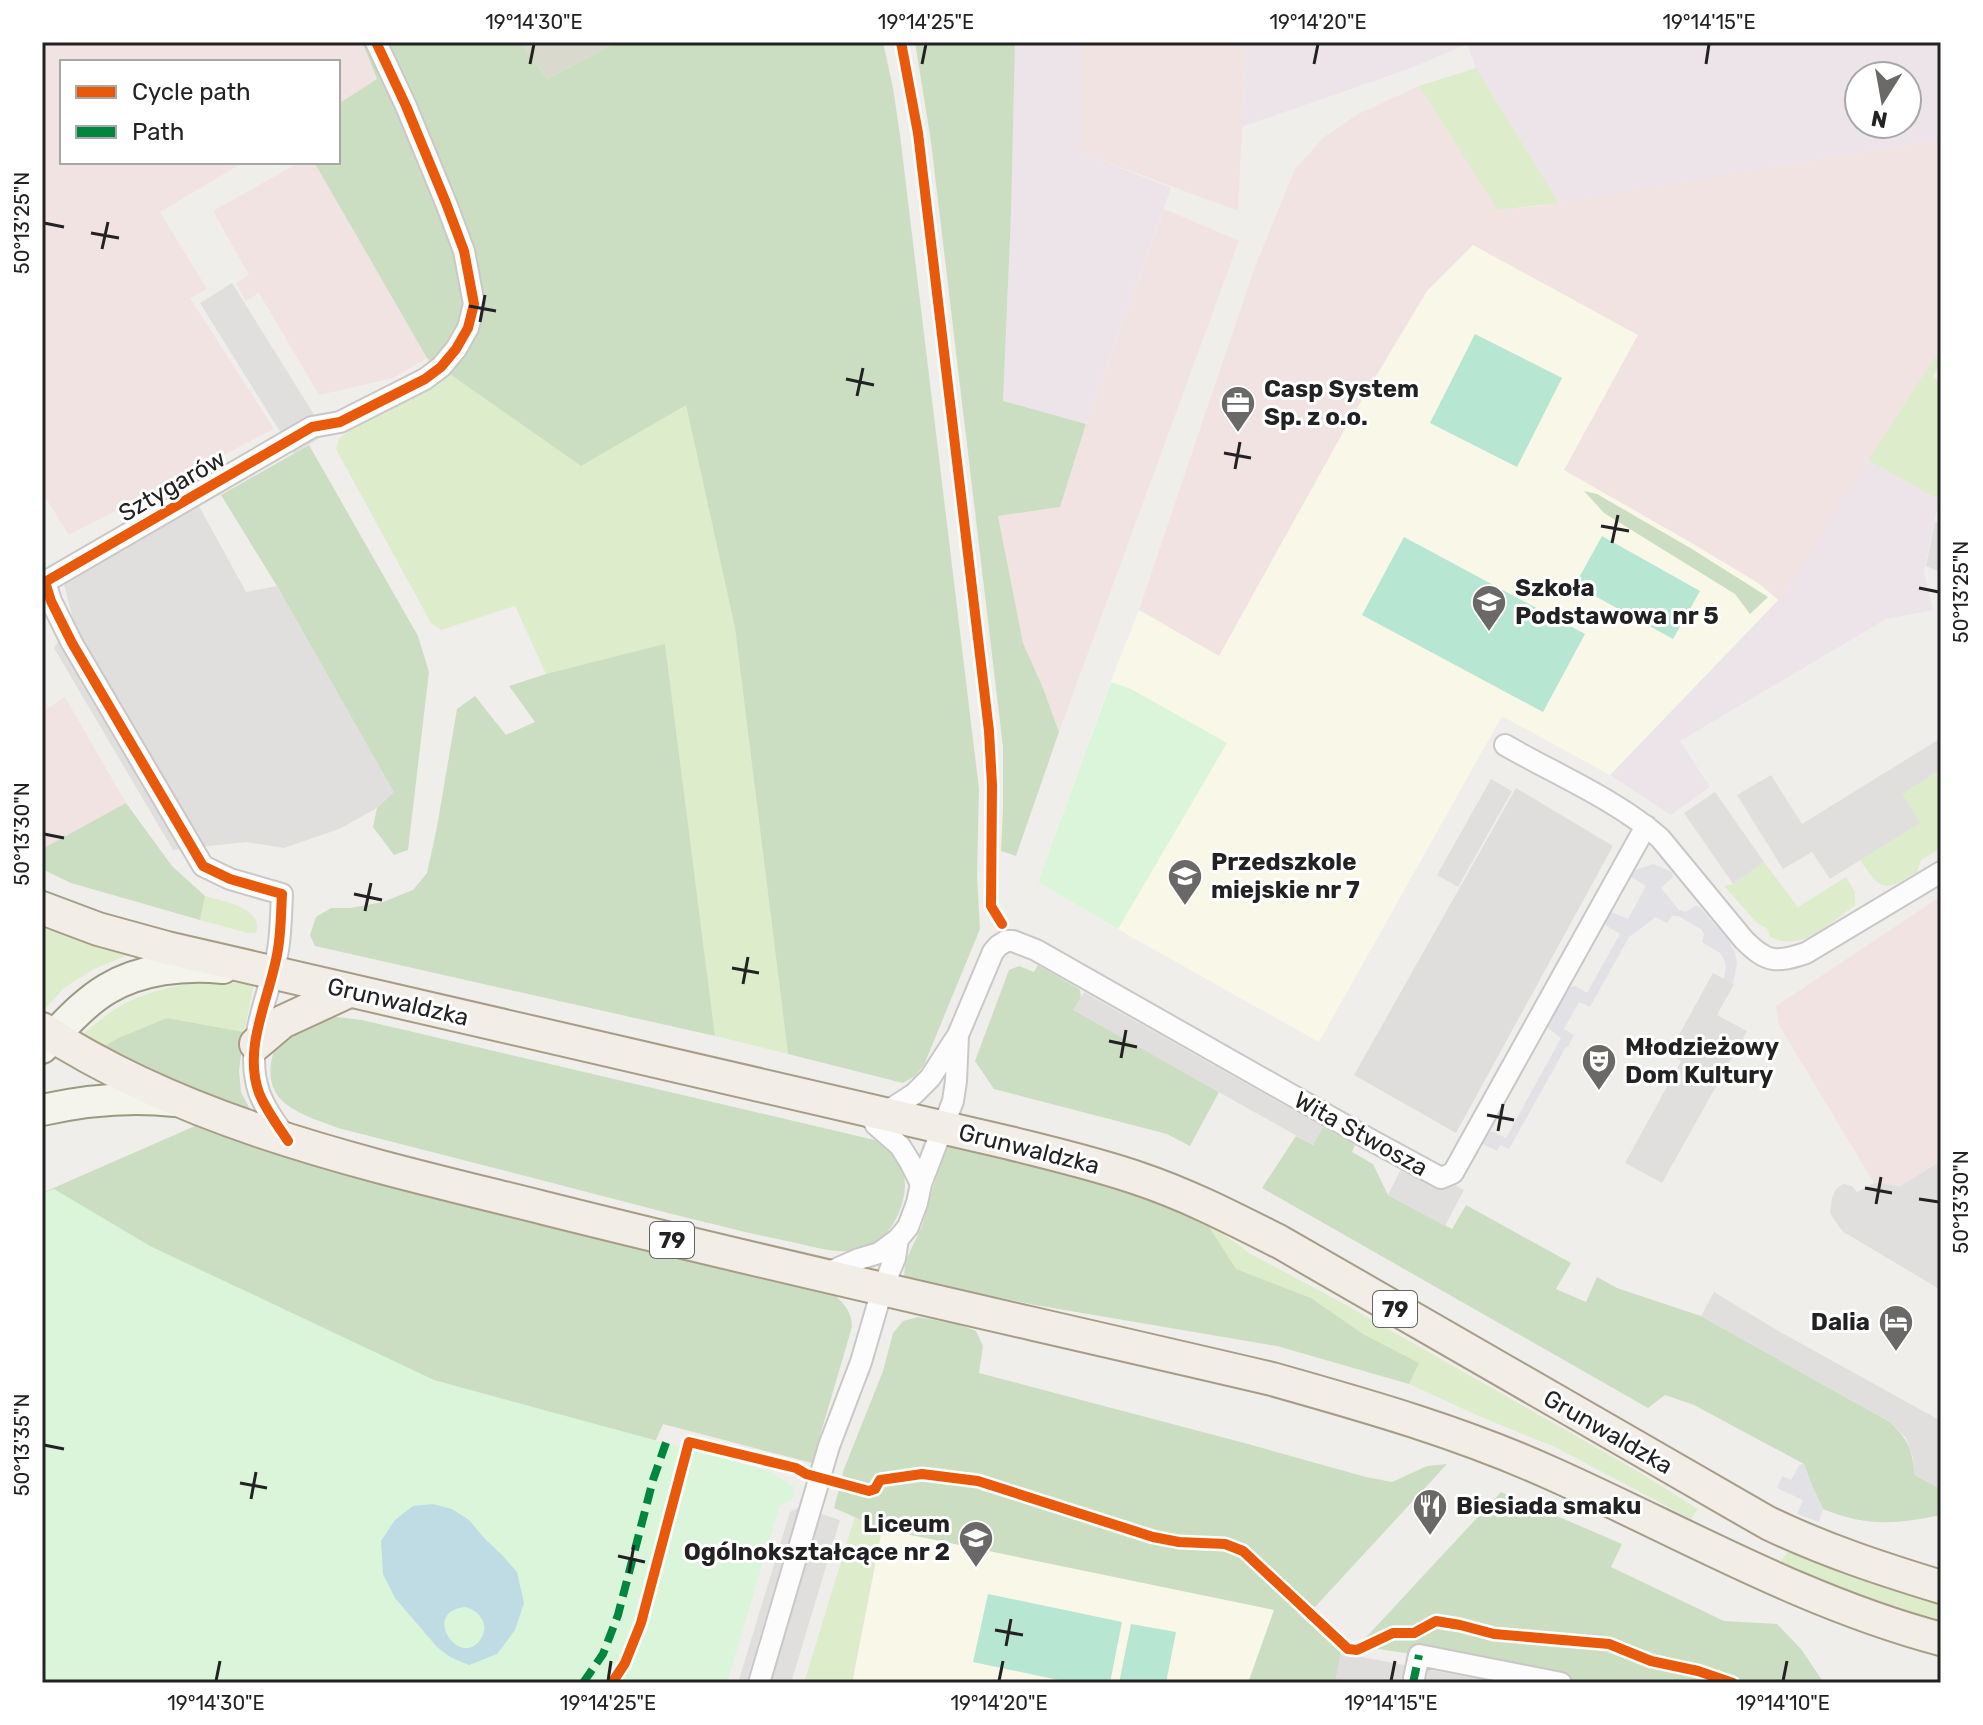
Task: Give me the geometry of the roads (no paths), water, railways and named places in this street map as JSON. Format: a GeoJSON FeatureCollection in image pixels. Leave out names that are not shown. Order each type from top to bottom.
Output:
{"type":"FeatureCollection","features":[{"type":"Feature","properties":{"kind":"main road","name":"Grunwaldzka"},"geometry":{"type":"LineString","coordinates":[[42,908],[124,936],[268,973],[1076,1159],[1143,1180],[1211,1207],[1280,1242],[1768,1523],[1834,1552],[1941,1587]]}},
{"type":"Feature","properties":{"kind":"main road"},"geometry":{"type":"LineString","coordinates":[[256,1044],[282,1022],[349,991]]}},
{"type":"Feature","properties":{"kind":"main road","name":"79"},"geometry":{"type":"LineString","coordinates":[[46,1038],[181,1101],[288,1141],[645,1234],[1272,1379],[1436,1427],[1555,1475],[1797,1589],[1941,1639]]}},
{"type":"Feature","properties":{"kind":"street","name":"Sztygarów"},"geometry":{"type":"LineString","coordinates":[[268,973],[278,950],[282,894],[230,879],[203,866],[72,643],[45,582],[312,427],[340,422],[425,379],[441,367],[456,349],[468,328],[474,304],[464,251],[406,106],[376,42]]}},
{"type":"Feature","properties":{"kind":"street"},"geometry":{"type":"LineString","coordinates":[[1505,745],[1646,826],[1660,838],[1744,940],[1770,960],[1806,953],[1941,872]]}},
{"type":"Feature","properties":{"kind":"street","name":"Wita Stwosza"},"geometry":{"type":"LineString","coordinates":[[958,1035],[993,952],[1006,941],[1023,943],[1441,1178],[1453,1173],[1646,826]]}},
{"type":"Feature","properties":{"kind":"street"},"geometry":{"type":"LineString","coordinates":[[46,1038],[107,989],[148,971],[206,966],[268,973],[254,1063],[259,1092],[288,1141]]}},
{"type":"Feature","properties":{"kind":"street"},"geometry":{"type":"LineString","coordinates":[[921,1184],[900,1146],[876,1125],[875,1112],[921,1088],[958,1035]]}},
{"type":"Feature","properties":{"kind":"street"},"geometry":{"type":"LineString","coordinates":[[822,1276],[879,1253],[908,1227],[953,1101],[958,1035]]}},
{"type":"Feature","properties":{"kind":"street"},"geometry":{"type":"LineString","coordinates":[[42,1110],[143,1097],[181,1101]]}},
{"type":"Feature","properties":{"kind":"street"},"geometry":{"type":"LineString","coordinates":[[759,1683],[829,1446],[861,1362],[882,1290],[895,1258],[898,1239]]}},
{"type":"Feature","properties":{"kind":"street"},"geometry":{"type":"LineString","coordinates":[[1414,1678],[1419,1655],[1561,1683]]}},
{"type":"Feature","properties":{"kind":"water"},"geometry":{"type":"Polygon","coordinates":[[[433,1504],[452,1509],[469,1520],[517,1572],[524,1603],[515,1630],[497,1654],[469,1665],[450,1657],[437,1647],[395,1598],[383,1574],[381,1541],[395,1520],[413,1506],[433,1504]],[[466,1607],[452,1611],[445,1618],[448,1637],[464,1648],[474,1646],[484,1632],[482,1618],[466,1607]]]}},
{"type":"Feature","properties":{"kind":"place","name":"Casp System Sp. z o.o."},"geometry":{"type":"Point","coordinates":[1238,434]}},
{"type":"Feature","properties":{"kind":"place","name":"Szkoła Podstawowa nr 5"},"geometry":{"type":"Point","coordinates":[1489,633]}},
{"type":"Feature","properties":{"kind":"place","name":"Przedszkole miejskie nr 7"},"geometry":{"type":"Point","coordinates":[1185,907]}},
{"type":"Feature","properties":{"kind":"place","name":"Młodzieżowy Dom Kultury"},"geometry":{"type":"Point","coordinates":[1599,1092]}},
{"type":"Feature","properties":{"kind":"place","name":"Dalia"},"geometry":{"type":"Point","coordinates":[1896,1353]}},
{"type":"Feature","properties":{"kind":"place","name":"Biesiada smaku"},"geometry":{"type":"Point","coordinates":[1430,1537]}},
{"type":"Feature","properties":{"kind":"place","name":"Liceum Ogólnokształcące nr 2"},"geometry":{"type":"Point","coordinates":[976,1569]}}]}
